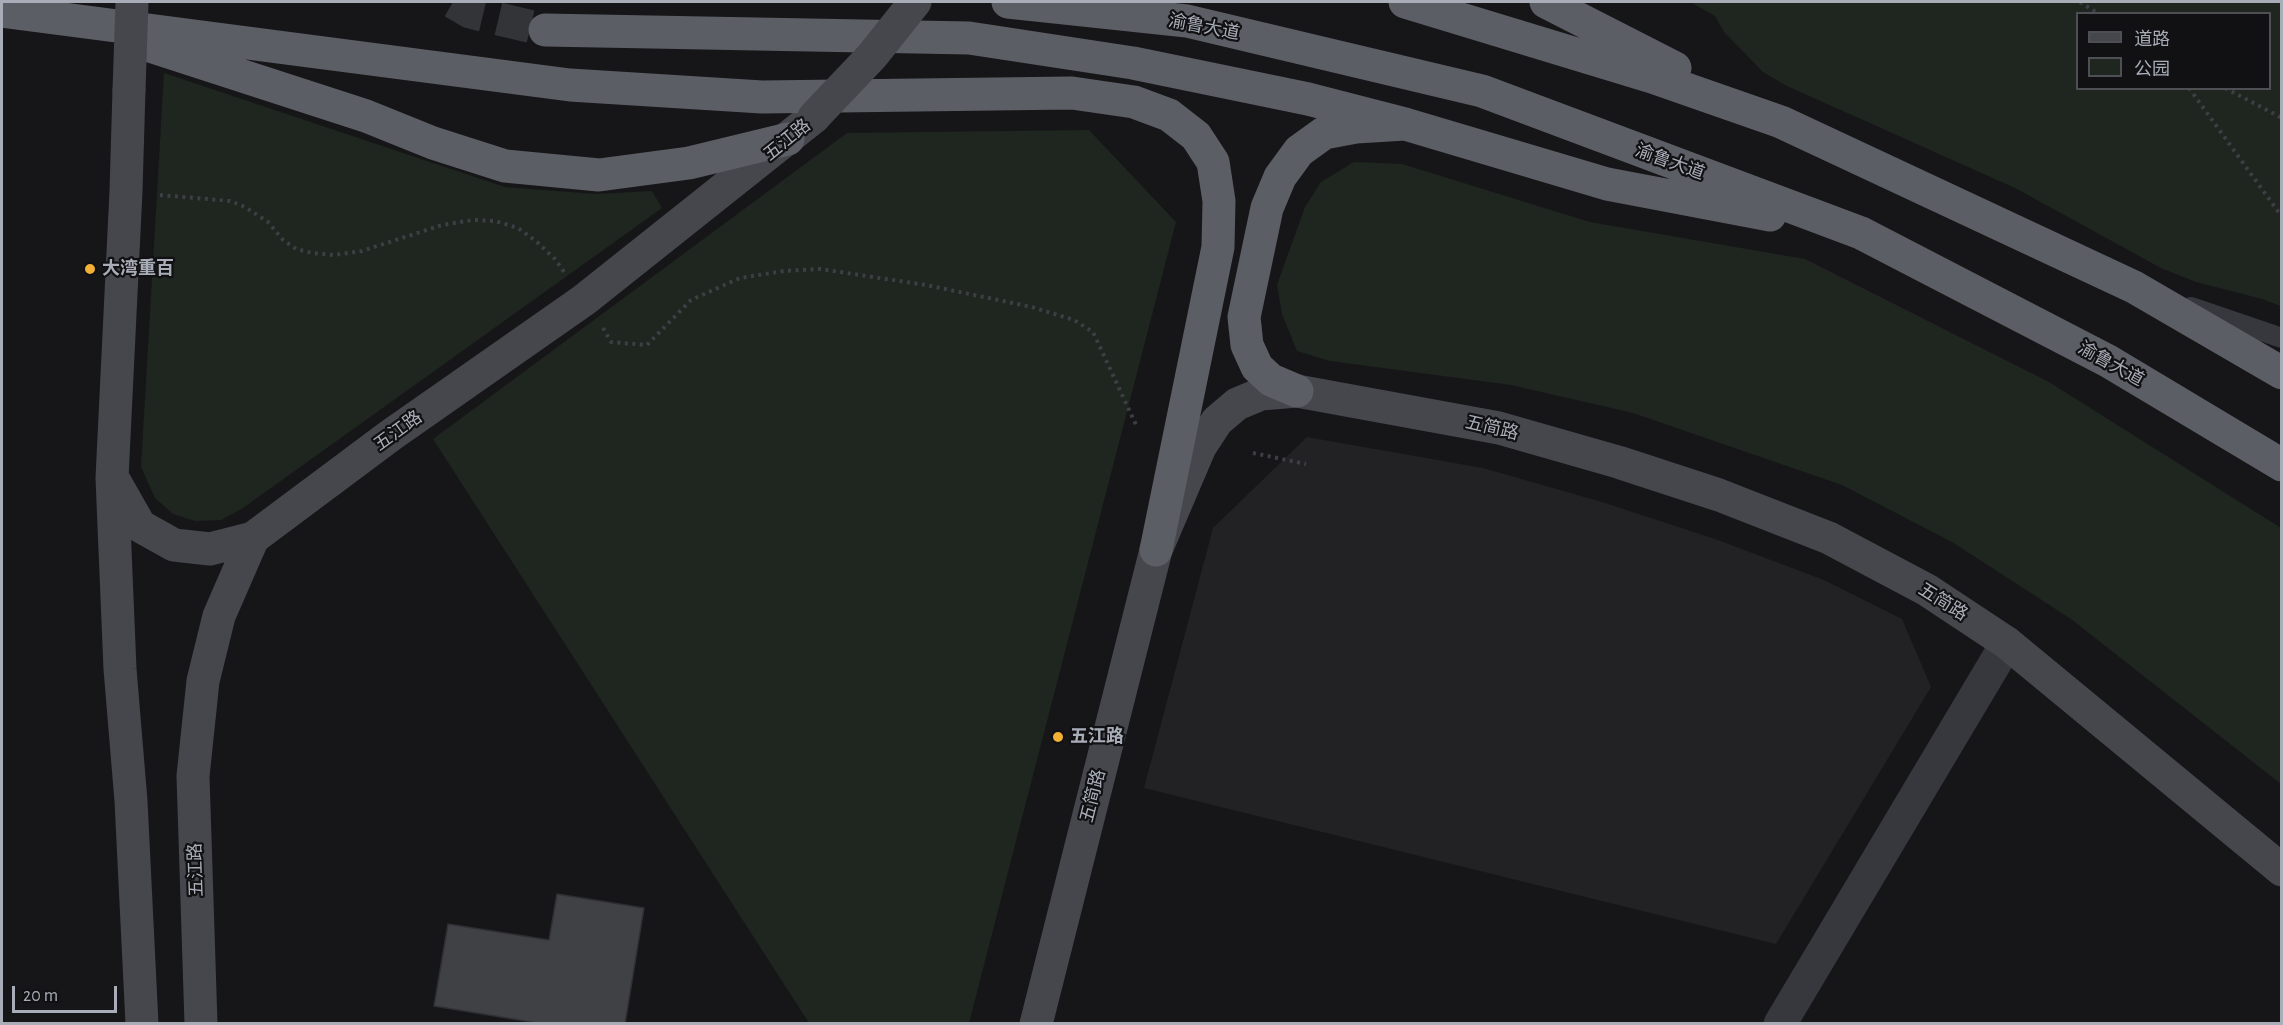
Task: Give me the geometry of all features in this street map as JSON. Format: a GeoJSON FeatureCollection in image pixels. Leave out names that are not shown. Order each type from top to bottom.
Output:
{"type":"FeatureCollection","features":[{"type":"Feature","properties":{"kind":"highway","name":"渝鲁大道"},"geometry":{"type":"LineString","coordinates":[[1008,2],[1187,21],[1482,91],[1860,233],[2108,361],[2282,465]]}},
{"type":"Feature","properties":{"kind":"highway"},"geometry":{"type":"LineString","coordinates":[[1405,2],[1641,73],[1781,123]]}},
{"type":"Feature","properties":{"kind":"highway"},"geometry":{"type":"LineString","coordinates":[[1546,2],[1781,123],[2134,287],[2282,373]]}},
{"type":"Feature","properties":{"kind":"highway"},"geometry":{"type":"LineString","coordinates":[[2,11],[570,85],[762,97],[1072,93],[1134,102],[1169,115],[1196,136],[1213,162],[1219,201],[1218,247],[1156,550]]}},
{"type":"Feature","properties":{"kind":"highway"},"geometry":{"type":"LineString","coordinates":[[65,19],[366,116],[433,143],[505,166],[598,175],[689,163],[788,139]]}},
{"type":"Feature","properties":{"kind":"highway"},"geometry":{"type":"LineString","coordinates":[[545,30],[969,38],[1133,63],[1308,99],[1405,124],[1607,184],[1860,233]]}},
{"type":"Feature","properties":{"kind":"highway"},"geometry":{"type":"LineString","coordinates":[[1297,391],[1271,380],[1257,367],[1247,345],[1244,317],[1267,208],[1280,177],[1299,151],[1324,133],[1356,127],[1405,124]]}},
{"type":"Feature","properties":{"kind":"main road"},"geometry":{"type":"LineString","coordinates":[[132,2],[126,191],[112,478],[120,669],[132,801],[142,1023]]}},
{"type":"Feature","properties":{"kind":"main road","name":"五江路"},"geometry":{"type":"LineString","coordinates":[[201,1023],[193,776],[203,681],[219,616],[254,538],[391,435],[584,300],[788,139],[814,117],[872,56],[915,2]]}},
{"type":"Feature","properties":{"kind":"main road","name":"五简路"},"geometry":{"type":"LineString","coordinates":[[1036,1023],[1156,550],[1200,447],[1217,421],[1237,404],[1261,394],[1297,391],[1499,428],[1618,462],[1719,495],[1829,538],[1927,590],[2007,642],[2282,870]]}},
{"type":"Feature","properties":{"kind":"main road"},"geometry":{"type":"LineString","coordinates":[[112,478],[140,526],[174,545],[210,549],[254,538]]}},
{"type":"Feature","properties":{"kind":"street"},"geometry":{"type":"LineString","coordinates":[[1780,1023],[2007,642]]}},
{"type":"Feature","properties":{"kind":"lane"},"geometry":{"type":"LineString","coordinates":[[2134,287],[2282,338]]}},
{"type":"Feature","properties":{"kind":"path"},"geometry":{"type":"LineString","coordinates":[[2080,2],[2096,12]]}},
{"type":"Feature","properties":{"kind":"path"},"geometry":{"type":"LineString","coordinates":[[2190,90],[2282,217]]}},
{"type":"Feature","properties":{"kind":"path"},"geometry":{"type":"LineString","coordinates":[[2230,90],[2282,118]]}},
{"type":"Feature","properties":{"kind":"path"},"geometry":{"type":"LineString","coordinates":[[151,194],[230,201],[245,207],[268,222],[284,240],[296,249],[334,255],[362,250],[442,225],[473,220],[495,221],[518,228],[537,242],[555,259],[566,274]]}},
{"type":"Feature","properties":{"kind":"path"},"geometry":{"type":"LineString","coordinates":[[611,342],[647,345],[691,300],[740,278],[784,270],[820,269],[926,285],[1032,307],[1074,320],[1092,333],[1137,427]]}},
{"type":"Feature","properties":{"kind":"path"},"geometry":{"type":"LineString","coordinates":[[1253,453],[1306,464]]}},
{"type":"Feature","properties":{"kind":"shaded area"},"geometry":{"type":"Polygon","coordinates":[[[1307,437],[1483,468],[1602,502],[1715,539],[1824,580],[1902,619],[1931,687],[1776,944],[1144,788],[1213,528],[1307,437]]]}},
{"type":"Feature","properties":{"kind":"green space"},"geometry":{"type":"Polygon","coordinates":[[[1690,2],[2281,2],[2281,306],[2196,282],[2161,268],[2015,188],[1787,86],[1763,72],[1724,32],[1715,16],[1690,2]]]}},
{"type":"Feature","properties":{"kind":"green space"},"geometry":{"type":"Polygon","coordinates":[[[164,73],[505,187],[596,194],[652,191],[662,208],[243,508],[221,520],[195,521],[173,514],[155,498],[141,467],[164,73]]]}},
{"type":"Feature","properties":{"kind":"green space"},"geometry":{"type":"Polygon","coordinates":[[[1089,130],[1176,222],[969,1023],[809,1023],[433,439],[847,133],[1089,130]]]}},
{"type":"Feature","properties":{"kind":"green space"},"geometry":{"type":"Polygon","coordinates":[[[1354,162],[1402,164],[1590,222],[1805,259],[2049,382],[2281,528],[2281,784],[2071,619],[1952,542],[1842,485],[1633,413],[1511,385],[1330,361],[1297,351],[1282,314],[1277,285],[1305,207],[1321,182],[1354,162]]]}},
{"type":"Feature","properties":{"kind":"building"},"geometry":{"type":"Polygon","coordinates":[[[557,894],[644,908],[625,1024],[543,1024],[434,1006],[448,924],[549,940],[557,894]]]}},
{"type":"Feature","properties":{"kind":"tunnel"},"geometry":{"type":"LineString","coordinates":[[453,2],[470,12],[545,30]]}},
{"type":"Feature","properties":{"kind":"place","name":"大湾重百"},"geometry":{"type":"Point","coordinates":[90,269]}},
{"type":"Feature","properties":{"kind":"place","name":"五江路"},"geometry":{"type":"Point","coordinates":[1058,737]}}]}
